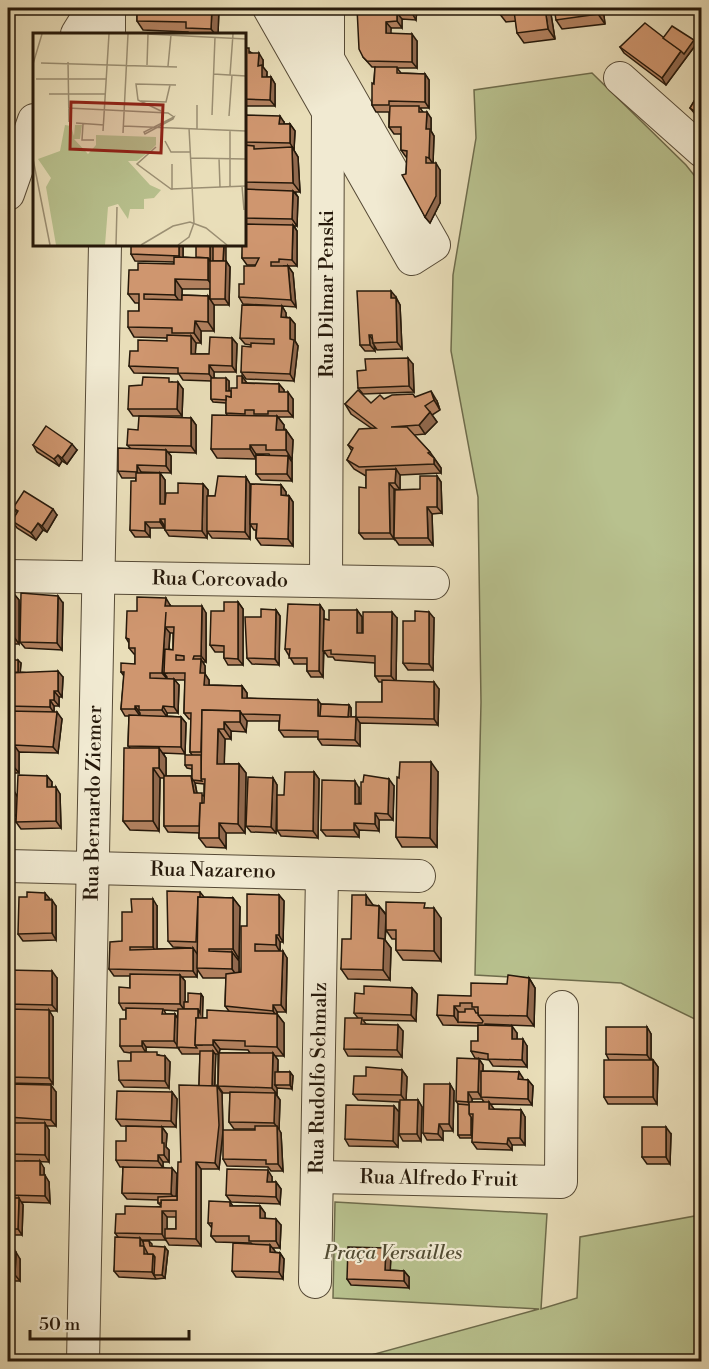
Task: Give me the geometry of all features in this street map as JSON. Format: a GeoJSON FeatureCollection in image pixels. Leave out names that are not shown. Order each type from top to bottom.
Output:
{"type":"FeatureCollection","features":[{"type":"Feature","properties":{"kind":"street"},"geometry":{"type":"LineString","coordinates":[[78,33],[93,8]]}},
{"type":"Feature","properties":{"kind":"street"},"geometry":{"type":"LineString","coordinates":[[109,33],[110,8]]}},
{"type":"Feature","properties":{"kind":"street"},"geometry":{"type":"LineString","coordinates":[[269,8],[412,259],[434,245],[299,8]]}},
{"type":"Feature","properties":{"kind":"street","name":"Rua Dilmar Penski"},"geometry":{"type":"LineString","coordinates":[[326,581],[328,8]]}},
{"type":"Feature","properties":{"kind":"street"},"geometry":{"type":"LineString","coordinates":[[620,78],[702,151]]}},
{"type":"Feature","properties":{"kind":"street"},"geometry":{"type":"LineString","coordinates":[[8,194],[33,123]]}},
{"type":"Feature","properties":{"kind":"street","name":"Rua Bernardo Ziemer"},"geometry":{"type":"LineString","coordinates":[[83,1362],[105,246]]}},
{"type":"Feature","properties":{"kind":"street","name":"Rua Corcovado"},"geometry":{"type":"LineString","coordinates":[[8,576],[432,583]]}},
{"type":"Feature","properties":{"kind":"street","name":"Rua Nazareno"},"geometry":{"type":"LineString","coordinates":[[8,866],[419,876]]}},
{"type":"Feature","properties":{"kind":"street","name":"Rua Rudolfo Schmalz"},"geometry":{"type":"LineString","coordinates":[[315,1282],[322,874]]}},
{"type":"Feature","properties":{"kind":"street","name":"Rua Alfredo Fruit"},"geometry":{"type":"LineString","coordinates":[[317,1177],[561,1182],[562,1008]]}},
{"type":"Feature","properties":{"kind":"green space"},"geometry":{"type":"Polygon","coordinates":[[[592,73],[686,165],[701,184],[701,1022],[621,983],[475,975],[481,702],[478,497],[451,351],[453,275],[476,138],[474,90],[592,73]]]}},
{"type":"Feature","properties":{"kind":"green space","name":"Praça Versailles"},"geometry":{"type":"Polygon","coordinates":[[[335,1202],[547,1214],[541,1309],[577,1298],[580,1237],[700,1215],[701,1212],[701,1361],[360,1361],[360,1358],[539,1309],[333,1298],[335,1202]]]}},
{"type":"Feature","properties":{"kind":"building"},"geometry":{"type":"Polygon","coordinates":[[[137,8],[212,8],[211,29],[186,28],[186,22],[137,21],[137,8]]]}},
{"type":"Feature","properties":{"kind":"building"},"geometry":{"type":"Polygon","coordinates":[[[357,8],[412,8],[412,13],[397,13],[397,21],[386,22],[386,33],[412,34],[412,62],[367,61],[359,49],[357,8]]]}},
{"type":"Feature","properties":{"kind":"building"},"geometry":{"type":"Polygon","coordinates":[[[498,8],[545,8],[548,29],[517,33],[514,11],[499,13],[498,8]]]}},
{"type":"Feature","properties":{"kind":"building"},"geometry":{"type":"Polygon","coordinates":[[[554,8],[597,8],[598,14],[556,20],[554,8]]]}},
{"type":"Feature","properties":{"kind":"building"},"geometry":{"type":"Polygon","coordinates":[[[645,23],[681,51],[662,78],[620,47],[645,23]]]}},
{"type":"Feature","properties":{"kind":"building"},"geometry":{"type":"Polygon","coordinates":[[[672,26],[694,40],[684,54],[663,38],[672,26]]]}},
{"type":"Feature","properties":{"kind":"building"},"geometry":{"type":"Polygon","coordinates":[[[246,48],[249,48],[249,53],[259,53],[258,66],[262,65],[262,77],[271,77],[270,100],[246,99],[246,48]]]}},
{"type":"Feature","properties":{"kind":"building"},"geometry":{"type":"Polygon","coordinates":[[[375,67],[397,67],[397,73],[425,74],[425,102],[389,101],[389,105],[372,105],[375,67]]]}},
{"type":"Feature","properties":{"kind":"building"},"geometry":{"type":"Polygon","coordinates":[[[702,88],[702,116],[690,108],[702,88]]]}},
{"type":"Feature","properties":{"kind":"building"},"geometry":{"type":"Polygon","coordinates":[[[390,106],[419,106],[419,112],[427,112],[426,129],[430,129],[429,158],[426,157],[426,163],[436,163],[436,196],[425,217],[402,175],[406,174],[407,151],[401,150],[401,127],[389,127],[390,106]]]}},
{"type":"Feature","properties":{"kind":"building"},"geometry":{"type":"Polygon","coordinates":[[[246,115],[280,116],[279,124],[290,124],[290,143],[246,142],[246,115]]]}},
{"type":"Feature","properties":{"kind":"building"},"geometry":{"type":"Polygon","coordinates":[[[246,145],[254,146],[254,149],[292,147],[293,183],[246,182],[246,145]]]}},
{"type":"Feature","properties":{"kind":"building"},"geometry":{"type":"Polygon","coordinates":[[[246,189],[293,191],[292,219],[246,218],[246,189]]]}},
{"type":"Feature","properties":{"kind":"building"},"geometry":{"type":"Polygon","coordinates":[[[246,224],[293,225],[292,260],[279,259],[279,262],[271,262],[271,266],[288,266],[291,300],[239,297],[239,284],[244,284],[244,266],[255,266],[259,258],[242,258],[242,246],[246,246],[246,224]]]}},
{"type":"Feature","properties":{"kind":"building"},"geometry":{"type":"Polygon","coordinates":[[[131,246],[179,246],[179,256],[131,254],[131,246]]]}},
{"type":"Feature","properties":{"kind":"building"},"geometry":{"type":"Polygon","coordinates":[[[196,246],[210,246],[210,261],[208,258],[196,257],[196,246]]]}},
{"type":"Feature","properties":{"kind":"building"},"geometry":{"type":"Polygon","coordinates":[[[213,246],[224,246],[223,261],[213,261],[213,246]]]}},
{"type":"Feature","properties":{"kind":"building"},"geometry":{"type":"Polygon","coordinates":[[[174,257],[208,258],[208,280],[175,279],[175,295],[144,294],[144,299],[182,300],[182,295],[208,296],[208,322],[195,321],[194,333],[172,333],[172,328],[128,327],[128,311],[139,311],[139,294],[128,294],[129,270],[138,270],[138,263],[174,264],[174,257]]]}},
{"type":"Feature","properties":{"kind":"building"},"geometry":{"type":"Polygon","coordinates":[[[210,261],[226,261],[225,299],[210,299],[210,261]]]}},
{"type":"Feature","properties":{"kind":"building"},"geometry":{"type":"Polygon","coordinates":[[[357,291],[391,291],[391,298],[396,298],[397,342],[373,343],[372,335],[369,335],[370,345],[360,345],[357,291]]]}},
{"type":"Feature","properties":{"kind":"building"},"geometry":{"type":"Polygon","coordinates":[[[242,305],[282,306],[281,317],[290,318],[290,339],[294,340],[290,374],[241,372],[242,346],[251,347],[251,343],[274,344],[274,339],[240,338],[242,305]]]}},
{"type":"Feature","properties":{"kind":"building"},"geometry":{"type":"Polygon","coordinates":[[[167,335],[191,336],[191,354],[209,354],[210,337],[232,338],[232,366],[209,365],[209,374],[178,373],[178,368],[129,366],[130,351],[138,351],[138,340],[167,341],[167,335]]]}},
{"type":"Feature","properties":{"kind":"building"},"geometry":{"type":"Polygon","coordinates":[[[408,358],[409,386],[358,388],[357,371],[366,370],[365,359],[408,358]]]}},
{"type":"Feature","properties":{"kind":"building"},"geometry":{"type":"Polygon","coordinates":[[[237,376],[242,376],[242,383],[279,384],[279,392],[288,392],[288,411],[254,414],[254,410],[245,410],[245,414],[226,413],[226,396],[231,397],[231,388],[237,388],[237,376]]]}},
{"type":"Feature","properties":{"kind":"building"},"geometry":{"type":"Polygon","coordinates":[[[143,377],[169,378],[169,382],[178,382],[177,409],[128,409],[129,386],[142,385],[143,377]]]}},
{"type":"Feature","properties":{"kind":"building"},"geometry":{"type":"Polygon","coordinates":[[[211,378],[226,378],[226,391],[231,391],[231,397],[226,396],[226,400],[211,399],[211,378]]]}},
{"type":"Feature","properties":{"kind":"building"},"geometry":{"type":"Polygon","coordinates":[[[358,390],[371,403],[380,395],[384,399],[392,395],[413,394],[415,397],[431,391],[434,400],[425,406],[430,412],[419,425],[391,427],[407,427],[430,452],[428,453],[434,458],[434,464],[359,467],[347,460],[353,448],[348,445],[359,429],[376,428],[345,404],[358,390]]]}},
{"type":"Feature","properties":{"kind":"building"},"geometry":{"type":"Polygon","coordinates":[[[212,415],[277,416],[276,430],[286,430],[286,450],[266,450],[266,445],[250,445],[250,449],[211,449],[212,415]]]}},
{"type":"Feature","properties":{"kind":"building"},"geometry":{"type":"Polygon","coordinates":[[[139,416],[191,418],[191,446],[127,445],[128,429],[138,430],[139,416]]]}},
{"type":"Feature","properties":{"kind":"building"},"geometry":{"type":"Polygon","coordinates":[[[46,426],[72,444],[62,458],[58,455],[54,459],[33,445],[46,426]]]}},
{"type":"Feature","properties":{"kind":"building"},"geometry":{"type":"Polygon","coordinates":[[[118,448],[166,450],[166,466],[137,465],[137,472],[118,471],[118,448]]]}},
{"type":"Feature","properties":{"kind":"building"},"geometry":{"type":"Polygon","coordinates":[[[256,455],[288,456],[287,474],[256,474],[256,455]]]}},
{"type":"Feature","properties":{"kind":"building"},"geometry":{"type":"Polygon","coordinates":[[[396,469],[395,483],[389,483],[390,533],[359,533],[359,487],[366,488],[366,470],[396,469]]]}},
{"type":"Feature","properties":{"kind":"building"},"geometry":{"type":"Polygon","coordinates":[[[136,473],[160,473],[160,504],[165,504],[166,493],[178,493],[178,483],[203,484],[202,531],[165,530],[165,519],[160,519],[160,522],[145,522],[145,531],[130,530],[131,481],[136,481],[136,473]]]}},
{"type":"Feature","properties":{"kind":"building"},"geometry":{"type":"Polygon","coordinates":[[[218,476],[246,477],[245,532],[207,531],[207,496],[215,496],[218,476]]]}},
{"type":"Feature","properties":{"kind":"building"},"geometry":{"type":"Polygon","coordinates":[[[420,476],[437,476],[437,507],[427,507],[428,538],[394,538],[395,490],[420,489],[420,476]]]}},
{"type":"Feature","properties":{"kind":"building"},"geometry":{"type":"Polygon","coordinates":[[[251,484],[281,485],[281,495],[289,496],[288,539],[256,538],[257,524],[250,524],[251,484]]]}},
{"type":"Feature","properties":{"kind":"building"},"geometry":{"type":"Polygon","coordinates":[[[24,491],[53,509],[42,526],[38,523],[31,533],[12,521],[18,511],[13,508],[24,491]]]}},
{"type":"Feature","properties":{"kind":"building"},"geometry":{"type":"Polygon","coordinates":[[[21,593],[58,596],[57,643],[20,642],[21,593]]]}},
{"type":"Feature","properties":{"kind":"building"},"geometry":{"type":"Polygon","coordinates":[[[8,594],[14,594],[14,637],[8,637],[8,594]]]}},
{"type":"Feature","properties":{"kind":"building"},"geometry":{"type":"Polygon","coordinates":[[[137,597],[166,598],[165,606],[202,606],[201,656],[194,656],[193,659],[201,659],[200,673],[205,673],[204,685],[242,686],[242,698],[318,700],[318,716],[356,717],[355,740],[318,739],[318,731],[279,730],[280,715],[202,710],[201,752],[190,752],[191,713],[184,713],[185,673],[164,673],[165,649],[173,650],[174,627],[165,627],[162,673],[150,673],[150,678],[174,679],[174,707],[163,706],[162,710],[139,710],[139,706],[135,706],[135,709],[121,709],[124,672],[121,672],[121,663],[135,664],[135,648],[129,648],[129,639],[126,638],[127,611],[137,611],[137,597]],[[176,655],[176,660],[184,660],[184,656],[176,655]]]}},
{"type":"Feature","properties":{"kind":"building"},"geometry":{"type":"Polygon","coordinates":[[[224,602],[238,602],[238,659],[224,658],[224,646],[210,645],[211,611],[224,611],[224,602]]]}},
{"type":"Feature","properties":{"kind":"building"},"geometry":{"type":"Polygon","coordinates":[[[288,604],[320,605],[319,671],[307,671],[307,658],[289,658],[290,649],[285,649],[288,604]]]}},
{"type":"Feature","properties":{"kind":"building"},"geometry":{"type":"Polygon","coordinates":[[[261,609],[276,610],[275,659],[247,658],[245,617],[261,617],[261,609]]]}},
{"type":"Feature","properties":{"kind":"building"},"geometry":{"type":"Polygon","coordinates":[[[329,610],[357,610],[357,633],[363,633],[363,612],[392,612],[391,676],[375,676],[375,656],[331,654],[331,650],[323,651],[324,619],[329,620],[329,610]]]}},
{"type":"Feature","properties":{"kind":"building"},"geometry":{"type":"Polygon","coordinates":[[[415,611],[429,612],[429,664],[403,663],[403,621],[415,621],[415,611]]]}},
{"type":"Feature","properties":{"kind":"building"},"geometry":{"type":"Polygon","coordinates":[[[8,660],[18,660],[18,672],[8,673],[8,660]]]}},
{"type":"Feature","properties":{"kind":"building"},"geometry":{"type":"Polygon","coordinates":[[[58,671],[58,691],[54,691],[54,700],[50,700],[50,707],[8,706],[9,673],[58,671]]]}},
{"type":"Feature","properties":{"kind":"building"},"geometry":{"type":"Polygon","coordinates":[[[382,680],[434,682],[434,719],[356,717],[356,702],[382,702],[382,680]]]}},
{"type":"Feature","properties":{"kind":"building"},"geometry":{"type":"Polygon","coordinates":[[[321,704],[349,705],[348,717],[320,716],[321,704]]]}},
{"type":"Feature","properties":{"kind":"building"},"geometry":{"type":"Polygon","coordinates":[[[202,710],[240,711],[240,722],[224,722],[224,729],[218,729],[217,764],[239,764],[238,824],[219,823],[219,838],[199,838],[200,803],[204,803],[205,779],[201,779],[202,710]]]}},
{"type":"Feature","properties":{"kind":"building"},"geometry":{"type":"Polygon","coordinates":[[[8,711],[57,712],[53,747],[14,745],[14,767],[8,766],[8,711]]]}},
{"type":"Feature","properties":{"kind":"building"},"geometry":{"type":"Polygon","coordinates":[[[129,715],[181,717],[181,747],[128,746],[129,715]]]}},
{"type":"Feature","properties":{"kind":"building"},"geometry":{"type":"Polygon","coordinates":[[[124,748],[159,748],[159,768],[153,768],[153,821],[123,821],[124,748]]]}},
{"type":"Feature","properties":{"kind":"building"},"geometry":{"type":"Polygon","coordinates":[[[185,755],[201,755],[202,781],[193,780],[192,765],[185,765],[185,755]]]}},
{"type":"Feature","properties":{"kind":"building"},"geometry":{"type":"Polygon","coordinates":[[[400,762],[431,762],[430,838],[396,837],[397,777],[399,778],[400,762]]]}},
{"type":"Feature","properties":{"kind":"building"},"geometry":{"type":"Polygon","coordinates":[[[285,772],[314,772],[313,831],[277,830],[277,795],[284,795],[285,772]]]}},
{"type":"Feature","properties":{"kind":"building"},"geometry":{"type":"Polygon","coordinates":[[[18,775],[47,776],[47,787],[56,787],[56,821],[16,822],[18,775]]]}},
{"type":"Feature","properties":{"kind":"building"},"geometry":{"type":"Polygon","coordinates":[[[364,775],[389,779],[388,814],[375,813],[375,824],[354,823],[354,830],[321,830],[322,780],[355,781],[355,804],[361,804],[361,782],[363,782],[364,775]]]}},
{"type":"Feature","properties":{"kind":"building"},"geometry":{"type":"Polygon","coordinates":[[[164,776],[191,776],[194,793],[202,793],[199,826],[164,826],[164,776]]]}},
{"type":"Feature","properties":{"kind":"building"},"geometry":{"type":"Polygon","coordinates":[[[248,777],[273,778],[271,827],[246,826],[248,777]]]}},
{"type":"Feature","properties":{"kind":"building"},"geometry":{"type":"Polygon","coordinates":[[[8,791],[14,791],[13,812],[8,812],[8,791]]]}},
{"type":"Feature","properties":{"kind":"building"},"geometry":{"type":"Polygon","coordinates":[[[167,891],[200,892],[196,942],[168,941],[167,891]]]}},
{"type":"Feature","properties":{"kind":"building"},"geometry":{"type":"Polygon","coordinates":[[[27,892],[45,893],[45,900],[52,900],[52,933],[18,934],[19,897],[27,897],[27,892]]]}},
{"type":"Feature","properties":{"kind":"building"},"geometry":{"type":"Polygon","coordinates":[[[247,894],[279,895],[279,935],[276,935],[276,945],[255,944],[255,951],[283,951],[281,1005],[273,1005],[273,1011],[225,1006],[226,974],[241,972],[241,926],[247,926],[247,894]]]}},
{"type":"Feature","properties":{"kind":"building"},"geometry":{"type":"Polygon","coordinates":[[[352,895],[366,895],[366,905],[379,906],[378,938],[384,939],[383,970],[341,969],[342,939],[351,939],[352,895]]]}},
{"type":"Feature","properties":{"kind":"building"},"geometry":{"type":"Polygon","coordinates":[[[198,897],[233,898],[233,949],[209,949],[209,951],[232,952],[232,969],[197,968],[198,897]]]}},
{"type":"Feature","properties":{"kind":"building"},"geometry":{"type":"Polygon","coordinates":[[[131,899],[153,899],[153,947],[130,947],[130,950],[193,948],[193,971],[109,969],[110,942],[122,941],[122,912],[132,912],[131,899]]]}},
{"type":"Feature","properties":{"kind":"building"},"geometry":{"type":"Polygon","coordinates":[[[386,902],[425,903],[424,908],[434,908],[434,951],[396,950],[396,930],[386,930],[386,902]]]}},
{"type":"Feature","properties":{"kind":"building"},"geometry":{"type":"Polygon","coordinates":[[[8,970],[52,971],[52,1005],[8,1004],[8,970]]]}},
{"type":"Feature","properties":{"kind":"building"},"geometry":{"type":"Polygon","coordinates":[[[130,974],[180,975],[180,1004],[119,1003],[119,987],[130,988],[130,974]]]}},
{"type":"Feature","properties":{"kind":"building"},"geometry":{"type":"Polygon","coordinates":[[[508,975],[529,978],[527,1016],[478,1015],[478,1007],[472,1007],[472,1003],[460,1003],[460,1006],[454,1006],[454,1016],[437,1015],[438,995],[471,996],[471,983],[507,984],[508,975]]]}},
{"type":"Feature","properties":{"kind":"building"},"geometry":{"type":"Polygon","coordinates":[[[364,986],[412,988],[411,1015],[354,1013],[355,993],[364,994],[364,986]]]}},
{"type":"Feature","properties":{"kind":"building"},"geometry":{"type":"Polygon","coordinates":[[[188,993],[201,994],[200,1013],[198,1009],[184,1009],[184,1002],[188,1002],[188,993]]]}},
{"type":"Feature","properties":{"kind":"building"},"geometry":{"type":"Polygon","coordinates":[[[126,1008],[163,1009],[162,1014],[175,1014],[174,1041],[142,1041],[142,1046],[120,1046],[120,1019],[126,1019],[126,1008]]]}},
{"type":"Feature","properties":{"kind":"building"},"geometry":{"type":"Polygon","coordinates":[[[8,1009],[49,1010],[49,1078],[8,1077],[8,1009]]]}},
{"type":"Feature","properties":{"kind":"building"},"geometry":{"type":"Polygon","coordinates":[[[178,1009],[198,1009],[195,1045],[197,1048],[177,1047],[178,1009]]]}},
{"type":"Feature","properties":{"kind":"building"},"geometry":{"type":"Polygon","coordinates":[[[465,1009],[474,1009],[483,1021],[482,1023],[458,1022],[458,1012],[465,1012],[465,1009]]]}},
{"type":"Feature","properties":{"kind":"building"},"geometry":{"type":"Polygon","coordinates":[[[207,1010],[277,1014],[277,1047],[245,1046],[245,1041],[213,1040],[213,1045],[195,1045],[196,1018],[207,1018],[207,1010]]]}},
{"type":"Feature","properties":{"kind":"building"},"geometry":{"type":"Polygon","coordinates":[[[345,1018],[362,1018],[361,1024],[398,1025],[397,1050],[344,1049],[345,1018]]]}},
{"type":"Feature","properties":{"kind":"building"},"geometry":{"type":"Polygon","coordinates":[[[478,1025],[512,1026],[512,1039],[523,1039],[522,1060],[488,1059],[488,1054],[471,1051],[471,1041],[478,1041],[478,1025]]]}},
{"type":"Feature","properties":{"kind":"building"},"geometry":{"type":"Polygon","coordinates":[[[606,1027],[647,1027],[647,1055],[606,1054],[606,1027]]]}},
{"type":"Feature","properties":{"kind":"building"},"geometry":{"type":"Polygon","coordinates":[[[200,1051],[213,1051],[212,1086],[199,1086],[200,1051]]]}},
{"type":"Feature","properties":{"kind":"building"},"geometry":{"type":"Polygon","coordinates":[[[131,1052],[157,1052],[157,1055],[165,1056],[165,1081],[119,1080],[118,1061],[131,1061],[131,1052]]]}},
{"type":"Feature","properties":{"kind":"building"},"geometry":{"type":"Polygon","coordinates":[[[219,1053],[273,1053],[272,1088],[218,1086],[219,1053]]]}},
{"type":"Feature","properties":{"kind":"building"},"geometry":{"type":"Polygon","coordinates":[[[457,1058],[479,1059],[478,1092],[468,1092],[468,1102],[456,1101],[457,1058]]]}},
{"type":"Feature","properties":{"kind":"building"},"geometry":{"type":"Polygon","coordinates":[[[604,1060],[653,1060],[653,1097],[604,1097],[604,1060]]]}},
{"type":"Feature","properties":{"kind":"building"},"geometry":{"type":"Polygon","coordinates":[[[366,1067],[402,1070],[401,1095],[353,1094],[354,1076],[366,1076],[366,1067]]]}},
{"type":"Feature","properties":{"kind":"building"},"geometry":{"type":"Polygon","coordinates":[[[481,1071],[519,1072],[518,1079],[528,1080],[528,1099],[481,1097],[481,1071]]]}},
{"type":"Feature","properties":{"kind":"building"},"geometry":{"type":"Polygon","coordinates":[[[275,1072],[290,1072],[290,1085],[275,1085],[275,1072]]]}},
{"type":"Feature","properties":{"kind":"building"},"geometry":{"type":"Polygon","coordinates":[[[8,1084],[51,1085],[51,1120],[8,1117],[8,1084]]]}},
{"type":"Feature","properties":{"kind":"building"},"geometry":{"type":"Polygon","coordinates":[[[424,1084],[450,1084],[449,1124],[439,1124],[438,1134],[423,1133],[424,1084]]]}},
{"type":"Feature","properties":{"kind":"building"},"geometry":{"type":"Polygon","coordinates":[[[179,1085],[217,1086],[219,1125],[215,1163],[196,1162],[196,1239],[165,1238],[165,1229],[176,1229],[176,1211],[162,1211],[162,1234],[115,1233],[116,1214],[125,1214],[125,1206],[161,1207],[161,1200],[177,1200],[178,1162],[181,1162],[179,1085]]]}},
{"type":"Feature","properties":{"kind":"building"},"geometry":{"type":"Polygon","coordinates":[[[117,1091],[172,1092],[171,1121],[116,1119],[117,1091]]]}},
{"type":"Feature","properties":{"kind":"building"},"geometry":{"type":"Polygon","coordinates":[[[230,1092],[275,1093],[274,1123],[229,1122],[230,1092]]]}},
{"type":"Feature","properties":{"kind":"building"},"geometry":{"type":"Polygon","coordinates":[[[400,1100],[418,1100],[417,1134],[399,1134],[400,1100]]]}},
{"type":"Feature","properties":{"kind":"building"},"geometry":{"type":"Polygon","coordinates":[[[469,1102],[489,1102],[489,1109],[521,1110],[520,1138],[508,1138],[507,1144],[472,1142],[473,1114],[469,1114],[469,1102]]]}},
{"type":"Feature","properties":{"kind":"building"},"geometry":{"type":"Polygon","coordinates":[[[458,1104],[469,1105],[471,1135],[458,1135],[458,1104]]]}},
{"type":"Feature","properties":{"kind":"building"},"geometry":{"type":"Polygon","coordinates":[[[346,1105],[394,1106],[393,1141],[345,1139],[346,1105]]]}},
{"type":"Feature","properties":{"kind":"building"},"geometry":{"type":"Polygon","coordinates":[[[8,1123],[45,1123],[45,1155],[8,1154],[8,1123]]]}},
{"type":"Feature","properties":{"kind":"building"},"geometry":{"type":"Polygon","coordinates":[[[126,1126],[162,1127],[164,1155],[158,1155],[158,1161],[116,1160],[116,1141],[126,1141],[126,1126]]]}},
{"type":"Feature","properties":{"kind":"building"},"geometry":{"type":"Polygon","coordinates":[[[255,1126],[277,1126],[278,1164],[266,1164],[266,1160],[223,1159],[223,1130],[255,1130],[255,1126]]]}},
{"type":"Feature","properties":{"kind":"building"},"geometry":{"type":"Polygon","coordinates":[[[642,1127],[666,1127],[666,1157],[642,1157],[642,1127]]]}},
{"type":"Feature","properties":{"kind":"building"},"geometry":{"type":"Polygon","coordinates":[[[8,1161],[40,1161],[40,1175],[45,1175],[45,1196],[8,1195],[8,1161]]]}},
{"type":"Feature","properties":{"kind":"building"},"geometry":{"type":"Polygon","coordinates":[[[123,1167],[172,1168],[171,1194],[122,1193],[123,1167]]]}},
{"type":"Feature","properties":{"kind":"building"},"geometry":{"type":"Polygon","coordinates":[[[227,1169],[268,1170],[267,1182],[276,1182],[276,1197],[226,1195],[227,1169]]]}},
{"type":"Feature","properties":{"kind":"building"},"geometry":{"type":"Polygon","coordinates":[[[177,1196],[177,1200],[161,1200],[161,1203],[158,1203],[158,1197],[177,1196]]]}},
{"type":"Feature","properties":{"kind":"building"},"geometry":{"type":"Polygon","coordinates":[[[8,1198],[19,1198],[18,1229],[8,1229],[8,1198]]]}},
{"type":"Feature","properties":{"kind":"building"},"geometry":{"type":"Polygon","coordinates":[[[209,1201],[230,1202],[230,1206],[260,1206],[260,1218],[276,1219],[276,1241],[249,1241],[249,1236],[211,1236],[212,1223],[208,1223],[209,1201]]]}},
{"type":"Feature","properties":{"kind":"building"},"geometry":{"type":"Polygon","coordinates":[[[115,1237],[140,1238],[140,1246],[144,1246],[144,1254],[153,1254],[152,1272],[114,1271],[115,1237]]]}},
{"type":"Feature","properties":{"kind":"building"},"geometry":{"type":"Polygon","coordinates":[[[143,1241],[149,1241],[150,1246],[165,1247],[162,1275],[154,1275],[155,1257],[153,1254],[148,1254],[143,1241]]]}},
{"type":"Feature","properties":{"kind":"building"},"geometry":{"type":"Polygon","coordinates":[[[233,1243],[270,1245],[270,1252],[280,1253],[279,1272],[232,1271],[233,1243]]]}},
{"type":"Feature","properties":{"kind":"building"},"geometry":{"type":"Polygon","coordinates":[[[348,1247],[386,1248],[385,1270],[404,1271],[404,1281],[347,1279],[348,1247]]]}},
{"type":"Feature","properties":{"kind":"building"},"geometry":{"type":"Polygon","coordinates":[[[8,1252],[16,1252],[15,1275],[8,1275],[8,1252]]]}}]}
